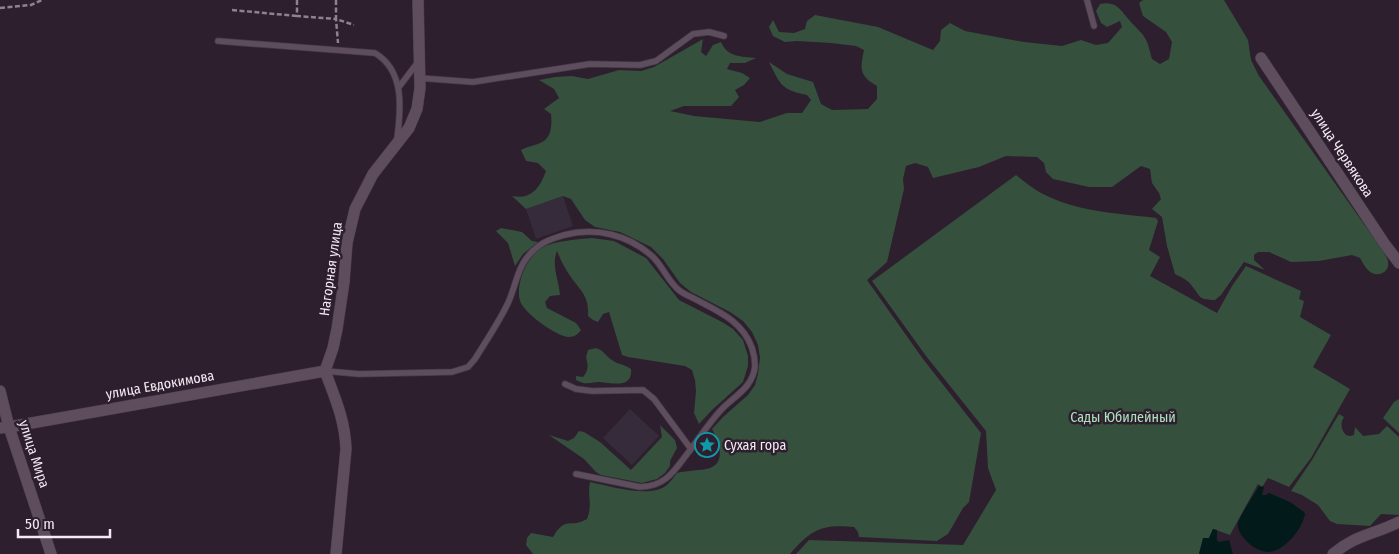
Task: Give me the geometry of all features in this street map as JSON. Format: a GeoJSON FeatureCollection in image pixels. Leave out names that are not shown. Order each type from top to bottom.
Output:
{"type":"FeatureCollection","features":[{"type":"Feature","properties":{"kind":"street","name":"Нагорная улица"},"geometry":{"type":"LineString","coordinates":[[325,371],[333,348],[339,315],[350,225],[367,185],[396,143],[409,128],[420,99],[418,0]]}},
{"type":"Feature","properties":{"kind":"street","name":"улица Червякова"},"geometry":{"type":"LineString","coordinates":[[1261,58],[1399,264]]}},
{"type":"Feature","properties":{"kind":"street","name":"улица Евдокимова"},"geometry":{"type":"LineString","coordinates":[[5,428],[325,371]]}},
{"type":"Feature","properties":{"kind":"street"},"geometry":{"type":"LineString","coordinates":[[325,371],[337,400],[346,434],[336,554]]}},
{"type":"Feature","properties":{"kind":"street","name":"улица Мира"},"geometry":{"type":"LineString","coordinates":[[0,391],[5,428],[51,554]]}},
{"type":"Feature","properties":{"kind":"street"},"geometry":{"type":"LineString","coordinates":[[1333,554],[1345,544],[1358,537],[1399,522]]}},
{"type":"Feature","properties":{"kind":"lane"},"geometry":{"type":"LineString","coordinates":[[1087,0],[1094,26]]}},
{"type":"Feature","properties":{"kind":"lane"},"geometry":{"type":"LineString","coordinates":[[419,78],[473,82],[590,64],[640,65],[656,61],[693,34],[709,32],[724,36]]}},
{"type":"Feature","properties":{"kind":"lane"},"geometry":{"type":"LineString","coordinates":[[218,41],[370,52],[379,56],[390,66],[399,87],[399,123],[396,143]]}},
{"type":"Feature","properties":{"kind":"lane"},"geometry":{"type":"LineString","coordinates":[[399,87],[419,60]]}},
{"type":"Feature","properties":{"kind":"lane"},"geometry":{"type":"LineString","coordinates":[[325,371],[359,374],[452,372],[468,367],[476,359],[508,303],[518,271],[531,252],[550,239],[576,232],[595,231],[628,240],[642,248],[658,262],[680,292],[732,320],[742,328],[749,339],[755,365],[752,378],[747,387],[712,420],[664,481],[649,487],[640,488],[576,474]]}},
{"type":"Feature","properties":{"kind":"lane"},"geometry":{"type":"LineString","coordinates":[[565,384],[592,391],[642,390],[654,399],[691,448]]}},
{"type":"Feature","properties":{"kind":"path"},"geometry":{"type":"LineString","coordinates":[[0,8],[31,5],[42,0]]}},
{"type":"Feature","properties":{"kind":"path"},"geometry":{"type":"LineString","coordinates":[[297,0],[297,16]]}},
{"type":"Feature","properties":{"kind":"path"},"geometry":{"type":"LineString","coordinates":[[336,0],[338,50]]}},
{"type":"Feature","properties":{"kind":"path"},"geometry":{"type":"LineString","coordinates":[[232,10],[336,19],[354,25]]}},
{"type":"Feature","properties":{"kind":"shaded area"},"geometry":{"type":"Polygon","coordinates":[[[563,196],[573,226],[536,239],[526,209],[563,196]]]}},
{"type":"Feature","properties":{"kind":"shaded area"},"geometry":{"type":"Polygon","coordinates":[[[630,409],[659,436],[632,465],[603,438],[630,409]]]}},
{"type":"Feature","properties":{"kind":"shaded area"},"geometry":{"type":"Polygon","coordinates":[[[1259,486],[1264,487],[1262,495],[1269,493],[1290,502],[1305,514],[1297,532],[1292,538],[1281,547],[1269,552],[1253,547],[1240,533],[1238,528],[1241,515],[1259,486]]]}},
{"type":"Feature","properties":{"kind":"shaded area"},"geometry":{"type":"Polygon","coordinates":[[[1213,529],[1217,530],[1217,540],[1219,542],[1229,540],[1233,554],[1199,554],[1203,538],[1209,538],[1213,529]]]}},
{"type":"Feature","properties":{"kind":"green space"},"geometry":{"type":"Polygon","coordinates":[[[1143,0],[1224,0],[1248,40],[1251,60],[1259,76],[1383,251],[1388,261],[1384,272],[1381,274],[1372,273],[1366,268],[1360,258],[1352,255],[1319,261],[1291,262],[1269,252],[1258,252],[1254,255],[1254,260],[1265,270],[1244,262],[1221,295],[1215,300],[1206,299],[1200,297],[1188,282],[1175,274],[1167,246],[1162,217],[1152,209],[1161,199],[1152,183],[1150,169],[1141,166],[1112,187],[1089,187],[1053,179],[1046,172],[1044,163],[1037,157],[1006,156],[979,167],[933,178],[928,167],[915,163],[906,166],[903,179],[904,189],[887,262],[867,280],[923,359],[981,433],[969,502],[963,508],[948,534],[937,541],[859,537],[854,527],[843,526],[818,530],[804,539],[790,554],[533,554],[526,545],[527,538],[531,533],[553,537],[561,526],[587,519],[590,509],[590,482],[630,490],[651,491],[667,485],[677,473],[706,469],[715,465],[720,456],[720,450],[712,429],[748,395],[755,385],[760,358],[758,345],[752,332],[743,321],[730,312],[691,292],[680,283],[663,259],[651,247],[620,232],[595,227],[585,220],[571,199],[563,196],[526,209],[512,196],[519,197],[530,194],[541,183],[546,171],[538,163],[526,161],[521,150],[540,143],[547,138],[551,127],[551,114],[544,109],[559,98],[554,89],[539,80],[572,76],[588,79],[619,70],[641,71],[654,67],[703,39],[701,52],[706,56],[713,45],[721,42],[731,54],[756,58],[745,63],[730,63],[727,69],[742,73],[750,78],[744,85],[735,90],[739,97],[731,106],[684,106],[670,111],[694,116],[760,122],[787,113],[802,113],[811,100],[807,95],[792,91],[782,85],[769,62],[787,74],[813,82],[821,104],[832,110],[868,109],[877,99],[877,86],[867,79],[862,71],[864,50],[856,46],[831,43],[785,42],[773,36],[769,27],[773,20],[779,32],[794,33],[805,29],[807,21],[815,15],[878,27],[933,50],[940,41],[941,30],[950,23],[965,31],[1024,42],[1062,46],[1081,40],[1096,45],[1108,43],[1122,27],[1120,21],[1107,27],[1101,23],[1096,11],[1100,4],[1106,3],[1118,7],[1145,37],[1152,59],[1160,64],[1169,59],[1172,42],[1166,32],[1143,16],[1139,3],[1143,0]]]}},
{"type":"Feature","properties":{"kind":"green space","name":"Сады Юбилейный"},"geometry":{"type":"Polygon","coordinates":[[[1016,175],[1041,193],[1069,204],[1097,211],[1156,218],[1158,221],[1149,250],[1160,257],[1150,276],[1217,313],[1246,266],[1301,291],[1299,299],[1304,301],[1300,317],[1331,335],[1313,367],[1350,389],[1311,458],[1289,487],[1268,478],[1262,487],[1258,484],[1230,535],[1213,529],[1209,538],[1203,539],[1199,554],[796,554],[809,540],[963,545],[996,490],[988,468],[986,431],[926,356],[872,281],[1016,175]]]}},
{"type":"Feature","properties":{"kind":"green space"},"geometry":{"type":"Polygon","coordinates":[[[501,228],[522,232],[532,241],[538,242],[523,254],[515,266],[508,243],[496,231],[501,228]]]}},
{"type":"Feature","properties":{"kind":"green space"},"geometry":{"type":"Polygon","coordinates":[[[592,238],[614,241],[646,258],[679,300],[722,322],[733,329],[743,340],[748,356],[748,366],[743,382],[699,424],[694,413],[696,391],[692,370],[685,366],[622,355],[609,312],[603,314],[598,322],[588,316],[585,296],[566,270],[557,251],[555,267],[560,295],[550,296],[545,302],[547,308],[576,323],[581,330],[569,337],[557,333],[542,324],[528,312],[520,301],[519,287],[521,279],[527,264],[537,251],[554,243],[592,238]]]}},
{"type":"Feature","properties":{"kind":"green space"},"geometry":{"type":"Polygon","coordinates":[[[596,348],[614,362],[631,369],[629,380],[616,384],[586,383],[576,380],[576,376],[583,377],[587,370],[586,357],[588,350],[596,348]]]}},
{"type":"Feature","properties":{"kind":"green space"},"geometry":{"type":"Polygon","coordinates":[[[1399,399],[1399,433],[1383,418],[1394,402],[1399,399]]]}},
{"type":"Feature","properties":{"kind":"green space"},"geometry":{"type":"Polygon","coordinates":[[[1339,414],[1344,417],[1342,426],[1346,435],[1354,435],[1355,427],[1363,436],[1379,434],[1387,426],[1399,437],[1399,515],[1381,514],[1370,526],[1337,524],[1330,521],[1318,505],[1302,495],[1291,491],[1339,414]]]}},
{"type":"Feature","properties":{"kind":"green space"},"geometry":{"type":"Polygon","coordinates":[[[660,425],[675,440],[677,448],[665,473],[657,479],[642,483],[601,475],[584,459],[549,435],[568,441],[574,438],[579,431],[584,432],[600,442],[631,470],[662,437],[660,425]]]}},
{"type":"Feature","properties":{"kind":"place","name":"Сухая гора"},"geometry":{"type":"Point","coordinates":[707,445]}}]}
